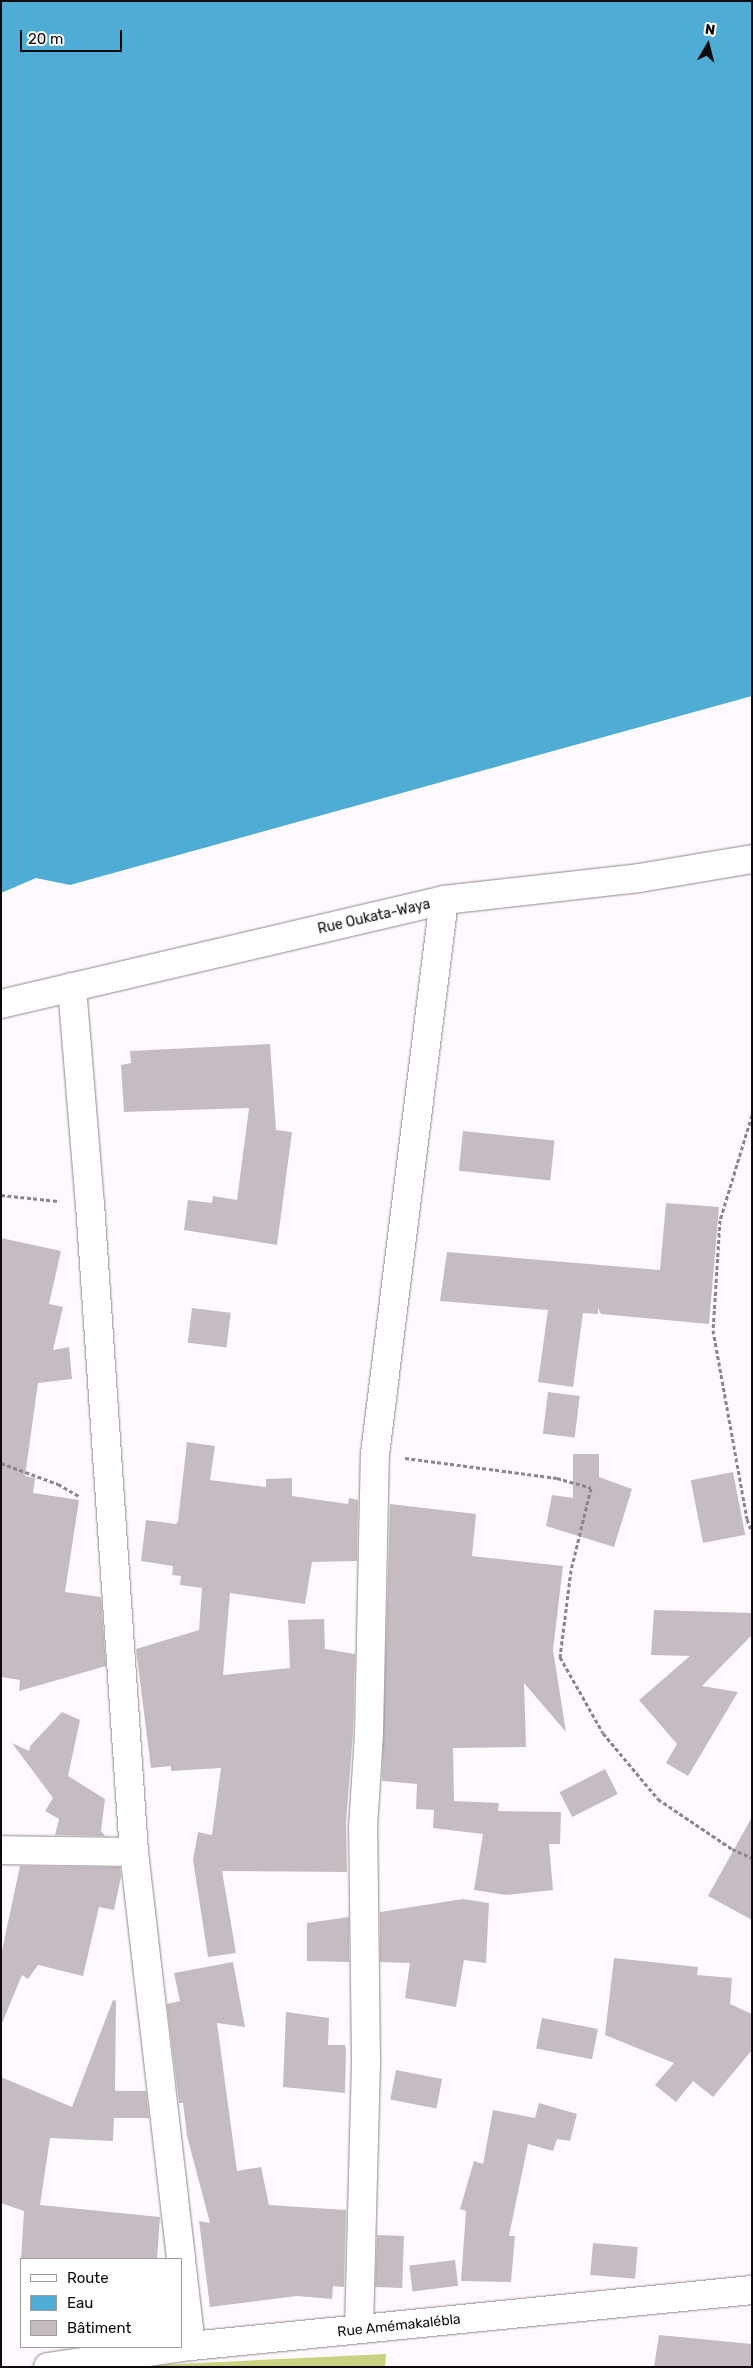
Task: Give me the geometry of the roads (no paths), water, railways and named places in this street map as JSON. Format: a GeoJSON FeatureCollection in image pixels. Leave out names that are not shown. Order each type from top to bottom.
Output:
{"type":"FeatureCollection","features":[{"type":"Feature","properties":{"kind":"street","name":"Rue Oukata-Waya"},"geometry":{"type":"LineString","coordinates":[[1,1004],[444,900],[639,878],[752,859]]}},
{"type":"Feature","properties":{"kind":"street"},"geometry":{"type":"LineString","coordinates":[[359,2329],[366,2061],[363,1827],[369,1734],[374,1454],[444,900]]}},
{"type":"Feature","properties":{"kind":"street"},"geometry":{"type":"LineString","coordinates":[[72,987],[90,1204],[109,1514],[134,1852],[181,2258]]}},
{"type":"Feature","properties":{"kind":"street"},"geometry":{"type":"LineString","coordinates":[[1,1850],[134,1852]]}},
{"type":"Feature","properties":{"kind":"street"},"geometry":{"type":"LineString","coordinates":[[182,2268],[191,2346]]}},
{"type":"Feature","properties":{"kind":"street","name":"Rue Amémakalébla"},"geometry":{"type":"LineString","coordinates":[[182,2347],[752,2290]]}},
{"type":"Feature","properties":{"kind":"street","name":"Rue Amémakalébla"},"geometry":{"type":"LineString","coordinates":[[48,2367],[177,2348]]}},
{"type":"Feature","properties":{"kind":"water"},"geometry":{"type":"Polygon","coordinates":[[[1,1],[752,1],[752,696],[70,885],[36,878],[1,893],[1,1]]]}}]}
